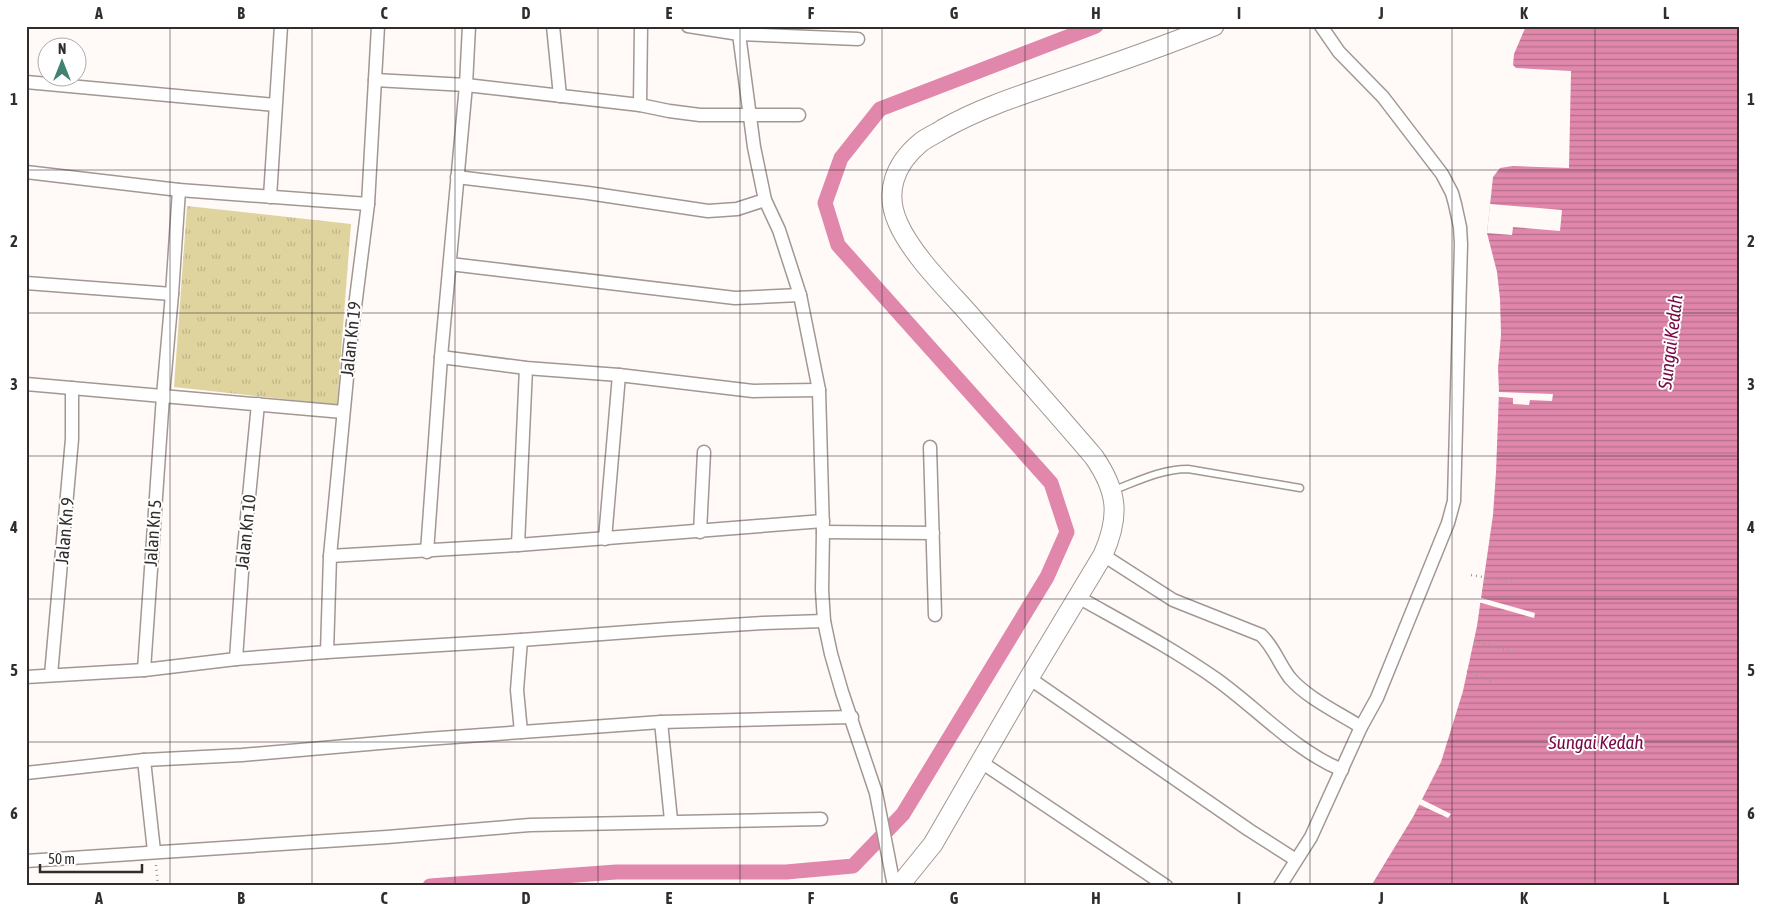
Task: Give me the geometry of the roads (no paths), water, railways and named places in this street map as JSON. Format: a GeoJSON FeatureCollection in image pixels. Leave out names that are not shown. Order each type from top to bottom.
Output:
{"type":"FeatureCollection","features":[{"type":"Feature","properties":{"kind":"main road"},"geometry":{"type":"LineString","coordinates":[[895,882],[933,844],[1028,678],[1103,555],[1115,514],[1112,490],[1106,474],[1094,457],[915,250],[898,223],[894,209],[892,185],[898,169],[922,142],[969,116],[1017,96],[1153,51],[1214,26]]}},
{"type":"Feature","properties":{"kind":"street"},"geometry":{"type":"LineString","coordinates":[[270,197],[281,26]]}},
{"type":"Feature","properties":{"kind":"street","name":"Jalan Kn 19"},"geometry":{"type":"LineString","coordinates":[[327,652],[330,556],[350,346],[368,204],[378,26]]}},
{"type":"Feature","properties":{"kind":"street"},"geometry":{"type":"LineString","coordinates":[[427,552],[440,357],[466,85],[469,26]]}},
{"type":"Feature","properties":{"kind":"street"},"geometry":{"type":"LineString","coordinates":[[553,26],[560,96]]}},
{"type":"Feature","properties":{"kind":"street"},"geometry":{"type":"LineString","coordinates":[[640,105],[641,26]]}},
{"type":"Feature","properties":{"kind":"street"},"geometry":{"type":"LineString","coordinates":[[688,26],[739,34],[858,39]]}},
{"type":"Feature","properties":{"kind":"street"},"geometry":{"type":"LineString","coordinates":[[1280,886],[1311,837],[1361,727],[1377,698],[1448,523],[1454,501],[1460,227],[1452,193],[1442,174],[1383,97],[1339,52],[1321,26]]}},
{"type":"Feature","properties":{"kind":"street"},"geometry":{"type":"LineString","coordinates":[[739,34],[754,147],[765,200],[779,230],[800,295],[819,390],[824,621],[842,692],[852,717],[876,793],[895,882]]}},
{"type":"Feature","properties":{"kind":"street"},"geometry":{"type":"LineString","coordinates":[[376,80],[466,85],[640,105],[670,112],[700,115],[799,115]]}},
{"type":"Feature","properties":{"kind":"street"},"geometry":{"type":"LineString","coordinates":[[26,82],[275,105]]}},
{"type":"Feature","properties":{"kind":"street"},"geometry":{"type":"LineString","coordinates":[[26,172],[179,190],[368,204]]}},
{"type":"Feature","properties":{"kind":"street"},"geometry":{"type":"LineString","coordinates":[[457,177],[588,193],[708,211],[737,209],[765,200]]}},
{"type":"Feature","properties":{"kind":"street","name":"Jalan Kn 5"},"geometry":{"type":"LineString","coordinates":[[144,670],[179,190]]}},
{"type":"Feature","properties":{"kind":"street"},"geometry":{"type":"LineString","coordinates":[[450,264],[734,298],[800,295]]}},
{"type":"Feature","properties":{"kind":"street"},"geometry":{"type":"LineString","coordinates":[[26,283],[172,294]]}},
{"type":"Feature","properties":{"kind":"street"},"geometry":{"type":"LineString","coordinates":[[440,357],[526,368],[619,375],[753,391],[819,390]]}},
{"type":"Feature","properties":{"kind":"street"},"geometry":{"type":"LineString","coordinates":[[518,545],[526,368]]}},
{"type":"Feature","properties":{"kind":"street"},"geometry":{"type":"LineString","coordinates":[[605,539],[619,375]]}},
{"type":"Feature","properties":{"kind":"street"},"geometry":{"type":"LineString","coordinates":[[26,384],[343,412]]}},
{"type":"Feature","properties":{"kind":"street","name":"Jalan Kn 9"},"geometry":{"type":"LineString","coordinates":[[52,675],[72,449],[72,388]]}},
{"type":"Feature","properties":{"kind":"street","name":"Jalan Kn 10"},"geometry":{"type":"LineString","coordinates":[[236,659],[243,558],[258,404]]}},
{"type":"Feature","properties":{"kind":"street"},"geometry":{"type":"LineString","coordinates":[[930,448],[935,615]]}},
{"type":"Feature","properties":{"kind":"street"},"geometry":{"type":"LineString","coordinates":[[700,532],[704,452]]}},
{"type":"Feature","properties":{"kind":"street"},"geometry":{"type":"LineString","coordinates":[[330,556],[427,552],[700,532],[823,527],[933,533]]}},
{"type":"Feature","properties":{"kind":"street"},"geometry":{"type":"LineString","coordinates":[[1103,555],[1173,600],[1261,635],[1270,645],[1279,662],[1295,682],[1308,694],[1361,727]]}},
{"type":"Feature","properties":{"kind":"street"},"geometry":{"type":"LineString","coordinates":[[1078,597],[1153,639],[1215,679],[1308,753],[1342,770]]}},
{"type":"Feature","properties":{"kind":"street"},"geometry":{"type":"LineString","coordinates":[[26,677],[144,670],[236,659],[327,652],[521,640],[668,628],[824,621]]}},
{"type":"Feature","properties":{"kind":"street"},"geometry":{"type":"LineString","coordinates":[[521,640],[517,690],[521,732]]}},
{"type":"Feature","properties":{"kind":"street"},"geometry":{"type":"LineString","coordinates":[[1028,678],[1249,830],[1296,860]]}},
{"type":"Feature","properties":{"kind":"street"},"geometry":{"type":"LineString","coordinates":[[26,774],[144,760],[242,755],[661,722],[852,717]]}},
{"type":"Feature","properties":{"kind":"street"},"geometry":{"type":"LineString","coordinates":[[661,722],[671,820]]}},
{"type":"Feature","properties":{"kind":"street"},"geometry":{"type":"LineString","coordinates":[[144,760],[154,851]]}},
{"type":"Feature","properties":{"kind":"street"},"geometry":{"type":"LineString","coordinates":[[981,762],[1166,886]]}},
{"type":"Feature","properties":{"kind":"street"},"geometry":{"type":"LineString","coordinates":[[26,861],[387,837],[493,827],[671,820],[821,819]]}},
{"type":"Feature","properties":{"kind":"lane"},"geometry":{"type":"LineString","coordinates":[[1112,490],[1164,472],[1179,469],[1300,488]]}},
{"type":"Feature","properties":{"kind":"water","name":"Sungai Kedah"},"geometry":{"type":"Polygon","coordinates":[[[1526,26],[1739,26],[1739,886],[1371,886],[1413,817],[1441,762],[1463,691],[1477,626],[1493,515],[1499,392],[1500,299],[1497,272],[1487,233],[1493,177],[1500,168],[1513,166],[1569,168],[1571,71],[1516,68],[1513,65],[1514,54],[1526,26]]]}},
{"type":"Feature","properties":{"kind":"waterway"},"geometry":{"type":"LineString","coordinates":[[430,886],[616,872],[786,872],[853,866],[903,814],[1047,577],[1067,532],[1051,483],[838,245],[825,203],[841,158],[880,109],[1096,26]]}}]}
